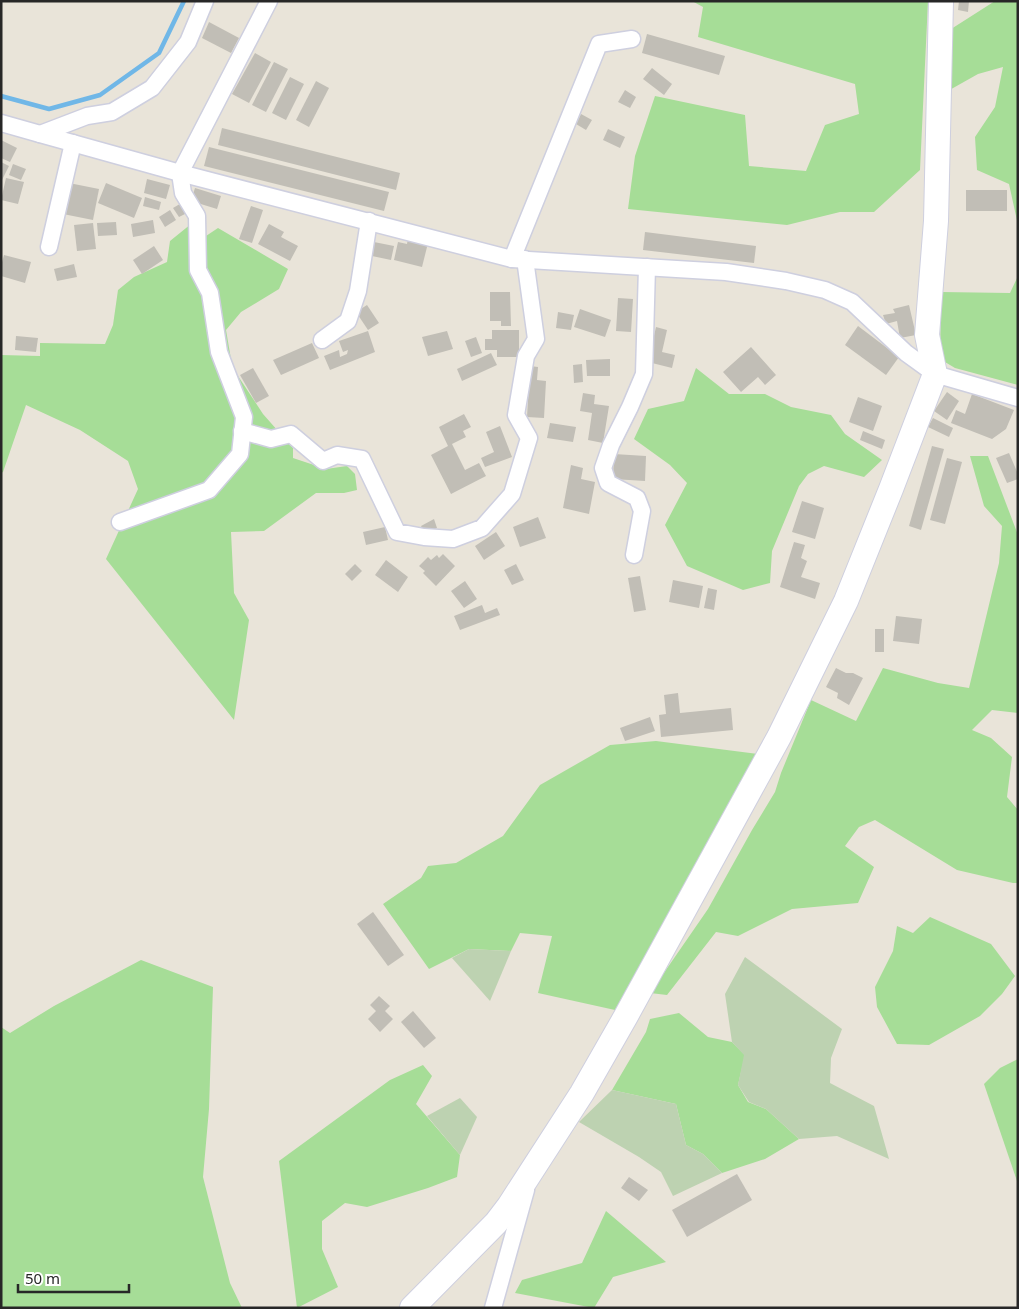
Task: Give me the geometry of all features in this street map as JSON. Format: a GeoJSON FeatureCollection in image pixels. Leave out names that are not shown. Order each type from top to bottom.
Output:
{"type":"FeatureCollection","features":[{"type":"Feature","properties":{"kind":"street"},"geometry":{"type":"LineString","coordinates":[[40,134],[86,116],[112,112],[152,88],[188,42],[205,1]]}},
{"type":"Feature","properties":{"kind":"street"},"geometry":{"type":"LineString","coordinates":[[120,522],[209,490],[240,454],[244,417],[218,352],[210,293],[198,270],[196,216],[183,193],[180,173],[270,1]]}},
{"type":"Feature","properties":{"kind":"street"},"geometry":{"type":"LineString","coordinates":[[412,1308],[496,1222],[509,1206],[582,1093],[783,729],[846,601],[891,490],[935,374],[927,336],[936,221],[941,1]]}},
{"type":"Feature","properties":{"kind":"street"},"geometry":{"type":"LineString","coordinates":[[242,431],[270,439],[291,434],[323,461],[337,455],[362,459],[397,532],[424,537],[454,539],[482,528],[512,494],[529,438],[516,415],[526,356],[536,339],[519,259],[599,44],[632,39]]}},
{"type":"Feature","properties":{"kind":"street"},"geometry":{"type":"LineString","coordinates":[[1,123],[180,173],[519,259],[726,272],[786,281],[825,290],[852,302],[906,353],[935,374],[1018,398]]}},
{"type":"Feature","properties":{"kind":"street"},"geometry":{"type":"LineString","coordinates":[[49,247],[73,143]]}},
{"type":"Feature","properties":{"kind":"street"},"geometry":{"type":"LineString","coordinates":[[322,340],[348,321],[358,292],[368,222]]}},
{"type":"Feature","properties":{"kind":"street"},"geometry":{"type":"LineString","coordinates":[[634,555],[642,511],[640,505],[637,498],[608,483],[603,468],[611,445],[630,408],[644,374],[647,267]]}},
{"type":"Feature","properties":{"kind":"street"},"geometry":{"type":"LineString","coordinates":[[493,1308],[532,1171]]}},
{"type":"Feature","properties":{"kind":"green space"},"geometry":{"type":"Polygon","coordinates":[[[692,1],[928,1],[920,170],[874,212],[840,212],[787,225],[628,209],[635,156],[655,96],[745,115],[749,166],[806,171],[825,125],[859,114],[855,84],[698,37],[703,7],[692,1]]]}},
{"type":"Feature","properties":{"kind":"green space"},"geometry":{"type":"Polygon","coordinates":[[[995,1],[1018,1],[1018,225],[1009,184],[977,170],[975,137],[995,107],[1003,67],[978,74],[946,92],[948,31],[995,1]]]}},
{"type":"Feature","properties":{"kind":"green space"},"geometry":{"type":"Polygon","coordinates":[[[191,224],[206,236],[218,228],[288,269],[279,289],[241,312],[226,330],[232,365],[263,414],[293,448],[293,458],[326,469],[347,466],[355,474],[357,490],[344,493],[316,493],[264,531],[231,532],[234,593],[249,620],[234,720],[106,559],[138,489],[128,461],[80,430],[26,405],[3,472],[1,473],[1,355],[40,356],[40,343],[105,344],[113,325],[118,290],[134,277],[167,262],[170,241],[191,224]]]}},
{"type":"Feature","properties":{"kind":"green space"},"geometry":{"type":"Polygon","coordinates":[[[1018,276],[1018,385],[955,368],[940,359],[941,292],[1010,293],[1018,276]]]}},
{"type":"Feature","properties":{"kind":"green space"},"geometry":{"type":"Polygon","coordinates":[[[696,368],[729,394],[765,394],[791,407],[831,415],[845,434],[882,460],[864,477],[824,466],[808,474],[799,486],[772,551],[770,583],[743,590],[687,566],[665,525],[687,483],[670,465],[634,439],[648,409],[684,401],[696,368]]]}},
{"type":"Feature","properties":{"kind":"green space"},"geometry":{"type":"Polygon","coordinates":[[[970,456],[988,456],[1018,535],[1018,713],[992,710],[972,730],[991,738],[1012,757],[1007,797],[1018,810],[1018,883],[957,870],[875,820],[859,827],[845,846],[874,867],[858,903],[792,909],[738,936],[716,932],[667,995],[650,993],[708,909],[775,792],[811,700],[856,721],[883,668],[938,683],[969,688],[999,563],[1002,526],[984,506],[970,456]]]}},
{"type":"Feature","properties":{"kind":"green space"},"geometry":{"type":"Polygon","coordinates":[[[656,741],[758,754],[615,1010],[538,993],[552,936],[520,933],[511,951],[469,949],[429,969],[383,904],[421,878],[428,866],[456,863],[503,836],[540,785],[610,745],[656,741]]]}},
{"type":"Feature","properties":{"kind":"green space"},"geometry":{"type":"Polygon","coordinates":[[[930,917],[991,944],[1015,976],[1002,994],[980,1016],[929,1045],[897,1044],[877,1007],[875,987],[893,951],[897,926],[913,933],[930,917]]]}},
{"type":"Feature","properties":{"kind":"green space"},"geometry":{"type":"Polygon","coordinates":[[[469,949],[511,951],[490,1001],[452,958],[469,949]]]}},
{"type":"Feature","properties":{"kind":"green space"},"geometry":{"type":"Polygon","coordinates":[[[745,957],[842,1029],[831,1058],[830,1083],[874,1106],[889,1159],[837,1136],[799,1139],[766,1109],[749,1102],[738,1085],[744,1055],[732,1042],[725,994],[745,957]]]}},
{"type":"Feature","properties":{"kind":"green space"},"geometry":{"type":"Polygon","coordinates":[[[141,960],[213,987],[209,1109],[203,1177],[230,1283],[242,1308],[1,1308],[1,1027],[10,1033],[54,1006],[141,960]]]}},
{"type":"Feature","properties":{"kind":"green space"},"geometry":{"type":"Polygon","coordinates":[[[679,1013],[708,1037],[732,1042],[745,1055],[738,1085],[748,1102],[766,1109],[799,1139],[765,1159],[722,1173],[703,1154],[686,1145],[676,1104],[612,1090],[646,1032],[650,1019],[679,1013]]]}},
{"type":"Feature","properties":{"kind":"green space"},"geometry":{"type":"Polygon","coordinates":[[[1018,1059],[1018,1184],[984,1084],[1000,1068],[1018,1059]]]}},
{"type":"Feature","properties":{"kind":"green space"},"geometry":{"type":"Polygon","coordinates":[[[423,1065],[432,1076],[416,1104],[460,1155],[457,1177],[367,1207],[345,1203],[322,1221],[322,1249],[338,1287],[297,1308],[279,1161],[390,1080],[423,1065]]]}},
{"type":"Feature","properties":{"kind":"green space"},"geometry":{"type":"Polygon","coordinates":[[[612,1090],[676,1104],[686,1145],[703,1154],[722,1173],[673,1196],[661,1172],[579,1122],[612,1090]]]}},
{"type":"Feature","properties":{"kind":"green space"},"geometry":{"type":"Polygon","coordinates":[[[460,1098],[477,1117],[460,1155],[427,1116],[460,1098]]]}},
{"type":"Feature","properties":{"kind":"green space"},"geometry":{"type":"Polygon","coordinates":[[[606,1211],[666,1262],[613,1277],[594,1308],[515,1293],[522,1280],[582,1263],[606,1211]]]}},
{"type":"Feature","properties":{"kind":"building"},"geometry":{"type":"Polygon","coordinates":[[[959,1],[969,1],[968,12],[958,10],[959,1]]]}},
{"type":"Feature","properties":{"kind":"building"},"geometry":{"type":"Polygon","coordinates":[[[209,22],[239,38],[231,53],[202,38],[209,22]]]}},
{"type":"Feature","properties":{"kind":"building"},"geometry":{"type":"Polygon","coordinates":[[[647,34],[725,56],[719,75],[642,53],[647,34]]]}},
{"type":"Feature","properties":{"kind":"building"},"geometry":{"type":"Polygon","coordinates":[[[255,53],[271,62],[249,103],[232,94],[255,53]]]}},
{"type":"Feature","properties":{"kind":"building"},"geometry":{"type":"Polygon","coordinates":[[[274,62],[288,69],[266,112],[252,105],[274,62]]]}},
{"type":"Feature","properties":{"kind":"building"},"geometry":{"type":"Polygon","coordinates":[[[652,68],[672,84],[664,95],[643,79],[652,68]]]}},
{"type":"Feature","properties":{"kind":"building"},"geometry":{"type":"Polygon","coordinates":[[[290,77],[304,84],[286,120],[272,113],[290,77]]]}},
{"type":"Feature","properties":{"kind":"building"},"geometry":{"type":"Polygon","coordinates":[[[316,81],[329,88],[309,127],[296,120],[316,81]]]}},
{"type":"Feature","properties":{"kind":"building"},"geometry":{"type":"Polygon","coordinates":[[[625,90],[636,97],[630,108],[618,102],[625,90]]]}},
{"type":"Feature","properties":{"kind":"building"},"geometry":{"type":"Polygon","coordinates":[[[581,114],[592,120],[586,130],[576,124],[581,114]]]}},
{"type":"Feature","properties":{"kind":"building"},"geometry":{"type":"Polygon","coordinates":[[[222,128],[400,173],[396,190],[218,145],[222,128]]]}},
{"type":"Feature","properties":{"kind":"building"},"geometry":{"type":"Polygon","coordinates":[[[608,129],[625,137],[620,148],[603,140],[608,129]]]}},
{"type":"Feature","properties":{"kind":"building"},"geometry":{"type":"Polygon","coordinates":[[[1,140],[17,148],[10,162],[1,158],[1,140]]]}},
{"type":"Feature","properties":{"kind":"building"},"geometry":{"type":"Polygon","coordinates":[[[209,147],[389,192],[384,211],[204,166],[209,147]]]}},
{"type":"Feature","properties":{"kind":"building"},"geometry":{"type":"Polygon","coordinates":[[[1,162],[9,166],[1,182],[1,162]]]}},
{"type":"Feature","properties":{"kind":"building"},"geometry":{"type":"Polygon","coordinates":[[[13,164],[26,169],[21,180],[9,175],[13,164]]]}},
{"type":"Feature","properties":{"kind":"building"},"geometry":{"type":"Polygon","coordinates":[[[6,178],[24,182],[18,204],[1,200],[6,178]]]}},
{"type":"Feature","properties":{"kind":"building"},"geometry":{"type":"Polygon","coordinates":[[[147,179],[170,185],[166,199],[144,193],[147,179]]]}},
{"type":"Feature","properties":{"kind":"building"},"geometry":{"type":"Polygon","coordinates":[[[69,183],[99,189],[93,220],[63,214],[69,183]]]}},
{"type":"Feature","properties":{"kind":"building"},"geometry":{"type":"Polygon","coordinates":[[[106,183],[142,198],[134,218],[98,203],[106,183]]]}},
{"type":"Feature","properties":{"kind":"building"},"geometry":{"type":"Polygon","coordinates":[[[195,188],[221,196],[217,209],[191,201],[195,188]]]}},
{"type":"Feature","properties":{"kind":"building"},"geometry":{"type":"Polygon","coordinates":[[[966,190],[1007,190],[1007,211],[966,211],[966,190]]]}},
{"type":"Feature","properties":{"kind":"building"},"geometry":{"type":"Polygon","coordinates":[[[145,197],[161,202],[159,210],[143,206],[145,197]]]}},
{"type":"Feature","properties":{"kind":"building"},"geometry":{"type":"Polygon","coordinates":[[[185,201],[191,211],[179,217],[173,208],[185,201]]]}},
{"type":"Feature","properties":{"kind":"building"},"geometry":{"type":"Polygon","coordinates":[[[251,206],[263,210],[252,243],[239,239],[251,206]]]}},
{"type":"Feature","properties":{"kind":"building"},"geometry":{"type":"Polygon","coordinates":[[[170,210],[176,220],[165,227],[159,217],[170,210]]]}},
{"type":"Feature","properties":{"kind":"building"},"geometry":{"type":"Polygon","coordinates":[[[153,220],[155,233],[133,237],[131,224],[153,220]]]}},
{"type":"Feature","properties":{"kind":"building"},"geometry":{"type":"Polygon","coordinates":[[[116,222],[117,235],[98,236],[97,223],[116,222]]]}},
{"type":"Feature","properties":{"kind":"building"},"geometry":{"type":"Polygon","coordinates":[[[93,223],[96,249],[77,251],[74,225],[93,223]]]}},
{"type":"Feature","properties":{"kind":"building"},"geometry":{"type":"Polygon","coordinates":[[[269,224],[284,232],[281,237],[298,246],[290,261],[258,244],[269,224]]]}},
{"type":"Feature","properties":{"kind":"building"},"geometry":{"type":"Polygon","coordinates":[[[645,232],[756,246],[754,263],[643,250],[645,232]]]}},
{"type":"Feature","properties":{"kind":"building"},"geometry":{"type":"Polygon","coordinates":[[[408,238],[428,243],[422,267],[394,260],[398,242],[407,244],[408,238]]]}},
{"type":"Feature","properties":{"kind":"building"},"geometry":{"type":"Polygon","coordinates":[[[374,242],[394,246],[391,260],[372,256],[374,242]]]}},
{"type":"Feature","properties":{"kind":"building"},"geometry":{"type":"Polygon","coordinates":[[[154,246],[163,260],[142,274],[133,260],[154,246]]]}},
{"type":"Feature","properties":{"kind":"building"},"geometry":{"type":"Polygon","coordinates":[[[4,255],[31,262],[25,283],[1,276],[4,255]]]}},
{"type":"Feature","properties":{"kind":"building"},"geometry":{"type":"Polygon","coordinates":[[[74,264],[77,277],[57,281],[54,269],[74,264]]]}},
{"type":"Feature","properties":{"kind":"building"},"geometry":{"type":"Polygon","coordinates":[[[490,292],[510,292],[511,326],[501,326],[501,321],[490,321],[490,292]]]}},
{"type":"Feature","properties":{"kind":"building"},"geometry":{"type":"Polygon","coordinates":[[[618,298],[633,299],[631,332],[616,331],[618,298]]]}},
{"type":"Feature","properties":{"kind":"building"},"geometry":{"type":"Polygon","coordinates":[[[367,305],[379,323],[368,330],[356,312],[367,305]]]}},
{"type":"Feature","properties":{"kind":"building"},"geometry":{"type":"Polygon","coordinates":[[[909,305],[916,335],[900,338],[897,321],[886,324],[883,315],[895,313],[893,309],[909,305]]]}},
{"type":"Feature","properties":{"kind":"building"},"geometry":{"type":"Polygon","coordinates":[[[580,309],[611,320],[605,337],[574,327],[580,309]]]}},
{"type":"Feature","properties":{"kind":"building"},"geometry":{"type":"Polygon","coordinates":[[[558,312],[574,315],[571,330],[556,328],[558,312]]]}},
{"type":"Feature","properties":{"kind":"building"},"geometry":{"type":"Polygon","coordinates":[[[858,326],[899,357],[886,375],[845,345],[858,326]]]}},
{"type":"Feature","properties":{"kind":"building"},"geometry":{"type":"Polygon","coordinates":[[[656,327],[667,330],[662,352],[675,355],[672,368],[648,362],[656,327]]]}},
{"type":"Feature","properties":{"kind":"building"},"geometry":{"type":"Polygon","coordinates":[[[492,330],[519,330],[519,357],[497,357],[497,350],[485,350],[485,339],[492,339],[492,330]]]}},
{"type":"Feature","properties":{"kind":"building"},"geometry":{"type":"Polygon","coordinates":[[[368,331],[375,352],[330,370],[324,356],[339,350],[340,357],[347,354],[348,350],[343,352],[339,341],[368,331]]]}},
{"type":"Feature","properties":{"kind":"building"},"geometry":{"type":"Polygon","coordinates":[[[447,331],[453,349],[428,356],[422,337],[447,331]]]}},
{"type":"Feature","properties":{"kind":"building"},"geometry":{"type":"Polygon","coordinates":[[[16,336],[38,338],[36,352],[15,350],[16,336]]]}},
{"type":"Feature","properties":{"kind":"building"},"geometry":{"type":"Polygon","coordinates":[[[476,337],[482,353],[471,357],[465,341],[476,337]]]}},
{"type":"Feature","properties":{"kind":"building"},"geometry":{"type":"Polygon","coordinates":[[[312,343],[319,358],[281,375],[273,360],[312,343]]]}},
{"type":"Feature","properties":{"kind":"building"},"geometry":{"type":"Polygon","coordinates":[[[751,347],[776,375],[765,385],[758,377],[741,392],[723,372],[751,347]]]}},
{"type":"Feature","properties":{"kind":"building"},"geometry":{"type":"Polygon","coordinates":[[[491,353],[497,365],[462,381],[457,369],[491,353]]]}},
{"type":"Feature","properties":{"kind":"building"},"geometry":{"type":"Polygon","coordinates":[[[610,359],[610,376],[587,376],[586,360],[610,359]]]}},
{"type":"Feature","properties":{"kind":"building"},"geometry":{"type":"Polygon","coordinates":[[[582,364],[583,382],[574,383],[573,365],[582,364]]]}},
{"type":"Feature","properties":{"kind":"building"},"geometry":{"type":"Polygon","coordinates":[[[530,366],[538,367],[537,380],[546,381],[544,418],[527,417],[530,366]]]}},
{"type":"Feature","properties":{"kind":"building"},"geometry":{"type":"Polygon","coordinates":[[[253,368],[269,396],[256,403],[240,375],[253,368]]]}},
{"type":"Feature","properties":{"kind":"building"},"geometry":{"type":"Polygon","coordinates":[[[947,392],[959,401],[947,420],[934,411],[947,392]]]}},
{"type":"Feature","properties":{"kind":"building"},"geometry":{"type":"Polygon","coordinates":[[[583,393],[595,395],[594,404],[609,406],[603,443],[588,440],[592,413],[580,411],[583,393]]]}},
{"type":"Feature","properties":{"kind":"building"},"geometry":{"type":"Polygon","coordinates":[[[972,394],[1014,410],[1006,429],[992,439],[951,423],[956,410],[965,414],[972,394]]]}},
{"type":"Feature","properties":{"kind":"building"},"geometry":{"type":"Polygon","coordinates":[[[858,397],[882,406],[873,431],[849,422],[858,397]]]}},
{"type":"Feature","properties":{"kind":"building"},"geometry":{"type":"Polygon","coordinates":[[[464,414],[471,427],[463,431],[466,437],[452,444],[465,470],[479,463],[486,476],[451,494],[431,455],[448,446],[439,427],[464,414]]]}},
{"type":"Feature","properties":{"kind":"building"},"geometry":{"type":"Polygon","coordinates":[[[933,418],[953,428],[949,437],[928,427],[933,418]]]}},
{"type":"Feature","properties":{"kind":"building"},"geometry":{"type":"Polygon","coordinates":[[[550,423],[576,427],[573,442],[547,438],[550,423]]]}},
{"type":"Feature","properties":{"kind":"building"},"geometry":{"type":"Polygon","coordinates":[[[500,426],[512,457],[485,467],[481,458],[494,452],[486,432],[500,426]]]}},
{"type":"Feature","properties":{"kind":"building"},"geometry":{"type":"Polygon","coordinates":[[[863,431],[885,440],[882,449],[860,440],[863,431]]]}},
{"type":"Feature","properties":{"kind":"building"},"geometry":{"type":"Polygon","coordinates":[[[932,446],[944,449],[921,530],[909,526],[932,446]]]}},
{"type":"Feature","properties":{"kind":"building"},"geometry":{"type":"Polygon","coordinates":[[[1009,453],[1018,474],[1018,479],[1007,483],[996,458],[1009,453]]]}},
{"type":"Feature","properties":{"kind":"building"},"geometry":{"type":"Polygon","coordinates":[[[614,454],[646,456],[645,481],[613,479],[614,454]]]}},
{"type":"Feature","properties":{"kind":"building"},"geometry":{"type":"Polygon","coordinates":[[[947,458],[962,462],[945,524],[930,520],[947,458]]]}},
{"type":"Feature","properties":{"kind":"building"},"geometry":{"type":"Polygon","coordinates":[[[571,465],[583,468],[581,479],[595,482],[589,514],[563,508],[571,465]]]}},
{"type":"Feature","properties":{"kind":"building"},"geometry":{"type":"Polygon","coordinates":[[[802,501],[824,508],[815,539],[792,532],[802,501]]]}},
{"type":"Feature","properties":{"kind":"building"},"geometry":{"type":"Polygon","coordinates":[[[538,517],[546,538],[520,547],[513,527],[538,517]]]}},
{"type":"Feature","properties":{"kind":"building"},"geometry":{"type":"Polygon","coordinates":[[[434,519],[437,528],[425,534],[421,526],[434,519]]]}},
{"type":"Feature","properties":{"kind":"building"},"geometry":{"type":"Polygon","coordinates":[[[385,527],[388,540],[366,545],[363,532],[385,527]]]}},
{"type":"Feature","properties":{"kind":"building"},"geometry":{"type":"Polygon","coordinates":[[[496,532],[505,546],[484,560],[475,546],[496,532]]]}},
{"type":"Feature","properties":{"kind":"building"},"geometry":{"type":"Polygon","coordinates":[[[794,542],[805,545],[801,558],[807,561],[801,577],[820,583],[815,599],[780,587],[794,542]]]}},
{"type":"Feature","properties":{"kind":"building"},"geometry":{"type":"Polygon","coordinates":[[[443,554],[455,566],[436,586],[419,566],[428,557],[431,560],[437,555],[439,558],[443,554]]]}},
{"type":"Feature","properties":{"kind":"building"},"geometry":{"type":"Polygon","coordinates":[[[386,560],[408,577],[398,592],[375,575],[386,560]]]}},
{"type":"Feature","properties":{"kind":"building"},"geometry":{"type":"Polygon","coordinates":[[[355,564],[362,571],[352,581],[345,574],[355,564]]]}},
{"type":"Feature","properties":{"kind":"building"},"geometry":{"type":"Polygon","coordinates":[[[516,564],[524,580],[512,585],[504,570],[516,564]]]}},
{"type":"Feature","properties":{"kind":"building"},"geometry":{"type":"Polygon","coordinates":[[[640,576],[646,610],[634,612],[628,578],[640,576]]]}},
{"type":"Feature","properties":{"kind":"building"},"geometry":{"type":"Polygon","coordinates":[[[673,580],[703,586],[699,608],[669,602],[673,580]]]}},
{"type":"Feature","properties":{"kind":"building"},"geometry":{"type":"Polygon","coordinates":[[[465,581],[477,599],[464,608],[451,591],[465,581]]]}},
{"type":"Feature","properties":{"kind":"building"},"geometry":{"type":"Polygon","coordinates":[[[708,588],[717,590],[714,610],[704,608],[708,588]]]}},
{"type":"Feature","properties":{"kind":"building"},"geometry":{"type":"Polygon","coordinates":[[[482,605],[485,613],[497,608],[500,615],[460,630],[454,616],[482,605]]]}},
{"type":"Feature","properties":{"kind":"building"},"geometry":{"type":"Polygon","coordinates":[[[896,616],[922,619],[919,644],[893,641],[896,616]]]}},
{"type":"Feature","properties":{"kind":"building"},"geometry":{"type":"Polygon","coordinates":[[[875,629],[884,629],[884,652],[875,652],[875,629]]]}},
{"type":"Feature","properties":{"kind":"building"},"geometry":{"type":"Polygon","coordinates":[[[836,668],[863,678],[849,705],[837,698],[838,693],[826,687],[836,668]]]}},
{"type":"Feature","properties":{"kind":"building"},"geometry":{"type":"Polygon","coordinates":[[[678,693],[680,713],[731,708],[733,730],[661,737],[659,715],[666,714],[664,695],[678,693]]]}},
{"type":"Feature","properties":{"kind":"building"},"geometry":{"type":"Polygon","coordinates":[[[650,717],[655,731],[625,741],[620,728],[650,717]]]}},
{"type":"Feature","properties":{"kind":"building"},"geometry":{"type":"Polygon","coordinates":[[[373,912],[404,955],[388,966],[357,924],[373,912]]]}},
{"type":"Feature","properties":{"kind":"building"},"geometry":{"type":"Polygon","coordinates":[[[379,996],[390,1006],[385,1011],[393,1019],[380,1032],[368,1019],[376,1011],[370,1005],[379,996]]]}},
{"type":"Feature","properties":{"kind":"building"},"geometry":{"type":"Polygon","coordinates":[[[413,1011],[436,1038],[424,1048],[401,1022],[413,1011]]]}},
{"type":"Feature","properties":{"kind":"building"},"geometry":{"type":"Polygon","coordinates":[[[737,1174],[752,1200],[687,1237],[672,1210],[737,1174]]]}},
{"type":"Feature","properties":{"kind":"building"},"geometry":{"type":"Polygon","coordinates":[[[629,1177],[648,1190],[639,1201],[621,1188],[629,1177]]]}},
{"type":"Feature","properties":{"kind":"waterway"},"geometry":{"type":"LineString","coordinates":[[1,96],[49,109],[100,95],[159,53],[184,1]]}}]}
